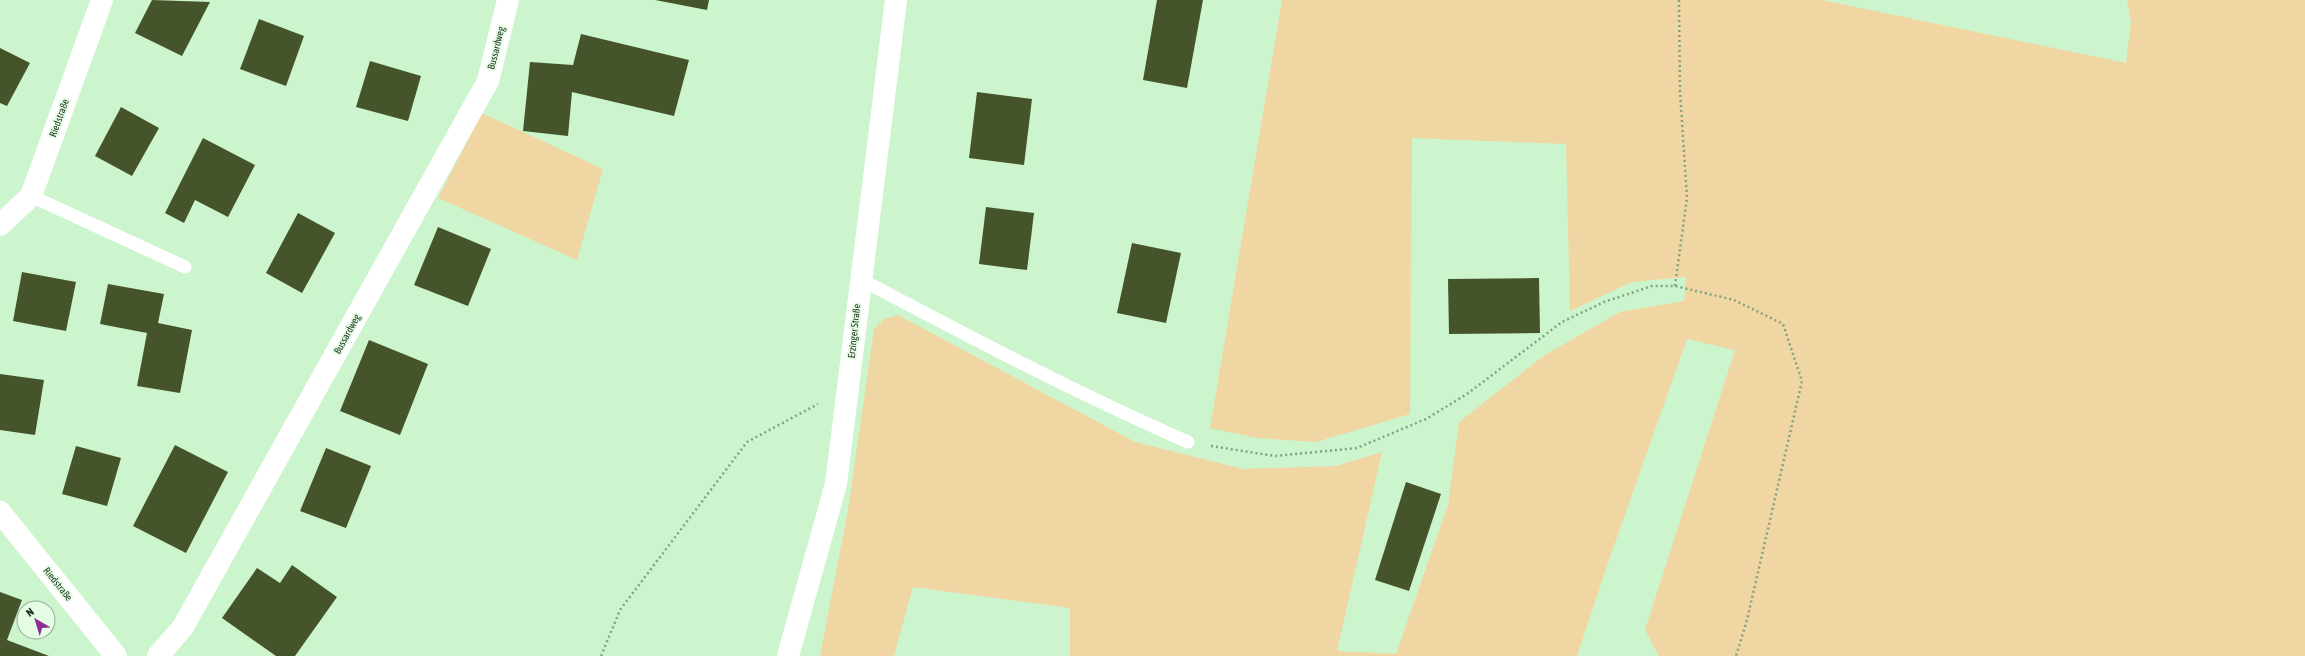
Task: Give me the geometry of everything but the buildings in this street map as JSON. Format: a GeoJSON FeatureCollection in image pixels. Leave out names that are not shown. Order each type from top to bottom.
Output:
{"type":"FeatureCollection","features":[{"type":"Feature","properties":{"kind":"street","name":"Riedstraße"},"geometry":{"type":"LineString","coordinates":[[0,225],[31,196],[102,0]]}},
{"type":"Feature","properties":{"kind":"street","name":"Bussardweg"},"geometry":{"type":"LineString","coordinates":[[158,656],[183,627],[488,81],[508,0]]}},
{"type":"Feature","properties":{"kind":"street","name":"Erzinger Straße"},"geometry":{"type":"LineString","coordinates":[[788,656],[836,484],[860,279],[896,0]]}},
{"type":"Feature","properties":{"kind":"street","name":"Riedstraße"},"geometry":{"type":"LineString","coordinates":[[0,512],[116,656]]}},
{"type":"Feature","properties":{"kind":"lane"},"geometry":{"type":"LineString","coordinates":[[31,196],[185,267]]}},
{"type":"Feature","properties":{"kind":"lane"},"geometry":{"type":"LineString","coordinates":[[860,279],[1027,367],[1113,410],[1188,442]]}},
{"type":"Feature","properties":{"kind":"path"},"geometry":{"type":"LineString","coordinates":[[1675,286],[1687,198],[1680,92],[1680,0]]}},
{"type":"Feature","properties":{"kind":"path"},"geometry":{"type":"LineString","coordinates":[[1188,442],[1275,456],[1357,448],[1426,419],[1461,397],[1562,322],[1604,302],[1652,286],[1675,286],[1734,300],[1783,324],[1802,381],[1747,620],[1736,656]]}},
{"type":"Feature","properties":{"kind":"path"},"geometry":{"type":"LineString","coordinates":[[601,656],[620,610],[747,442],[848,387]]}},
{"type":"Feature","properties":{"kind":"shaded area"},"geometry":{"type":"Polygon","coordinates":[[[1282,0],[1822,0],[2126,63],[2131,22],[2127,0],[2305,0],[2305,656],[1659,656],[1645,630],[1735,350],[1687,339],[1610,557],[1577,656],[1070,656],[1070,608],[913,587],[894,656],[820,656],[848,510],[874,329],[884,319],[898,315],[1135,442],[1243,469],[1336,466],[1382,452],[1337,651],[1396,654],[1448,505],[1459,422],[1545,355],[1620,312],[1684,301],[1686,277],[1632,282],[1570,311],[1566,144],[1412,138],[1410,414],[1316,442],[1257,438],[1210,428],[1282,0]]]}},
{"type":"Feature","properties":{"kind":"shaded area"},"geometry":{"type":"Polygon","coordinates":[[[482,113],[603,169],[577,260],[438,198],[482,113]]]}}]}
